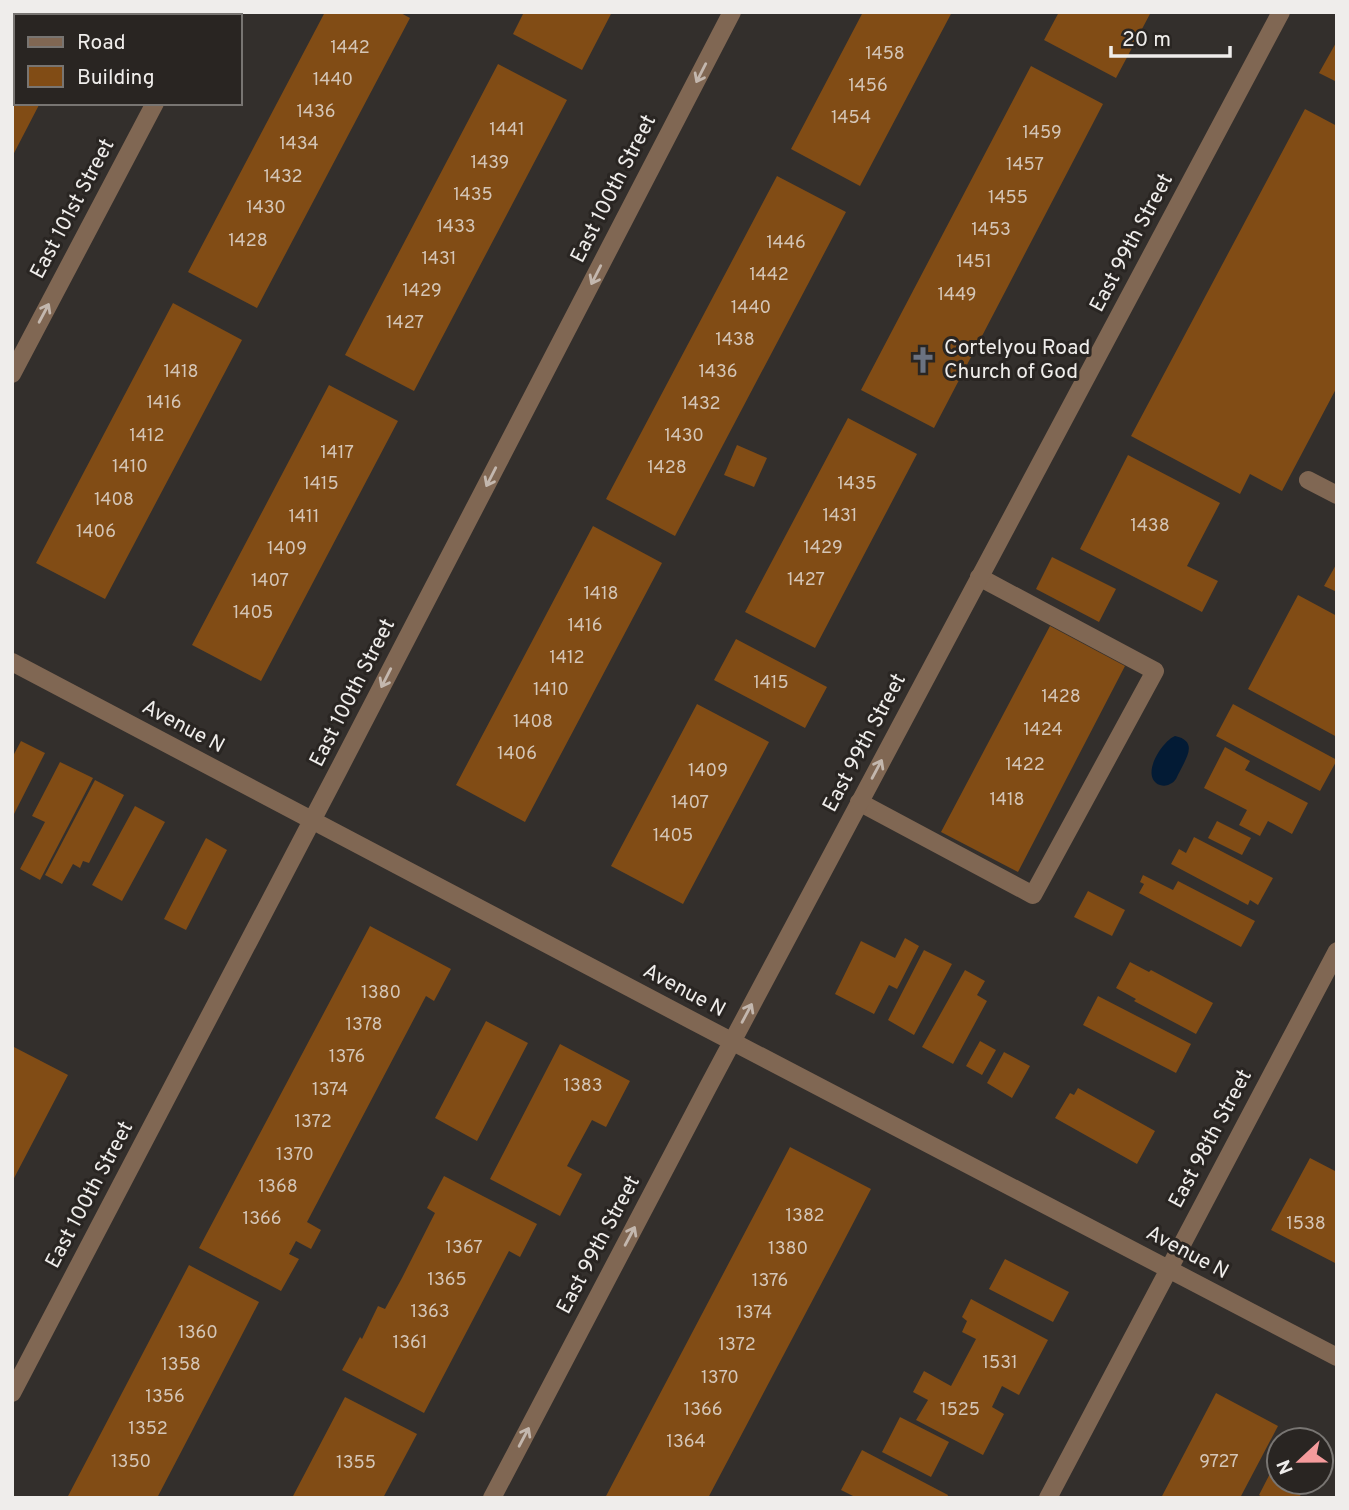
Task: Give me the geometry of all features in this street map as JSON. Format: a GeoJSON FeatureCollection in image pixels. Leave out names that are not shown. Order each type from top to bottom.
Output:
{"type":"FeatureCollection","features":[{"type":"Feature","properties":{"kind":"street","name":"East 100th Street"},"geometry":{"type":"LineString","coordinates":[[12,1392],[732,12]]}},
{"type":"Feature","properties":{"kind":"street","name":"East 99th Street"},"geometry":{"type":"LineString","coordinates":[[492,1498],[859,802],[1281,12]]}},
{"type":"Feature","properties":{"kind":"street","name":"East 101st Street"},"geometry":{"type":"LineString","coordinates":[[12,374],[154,105]]}},
{"type":"Feature","properties":{"kind":"street"},"geometry":{"type":"LineString","coordinates":[[1308,480],[1337,495]]}},
{"type":"Feature","properties":{"kind":"street"},"geometry":{"type":"LineString","coordinates":[[859,802],[1033,895],[1155,671],[979,577]]}},
{"type":"Feature","properties":{"kind":"street","name":"Avenue N"},"geometry":{"type":"LineString","coordinates":[[12,662],[1337,1357]]}},
{"type":"Feature","properties":{"kind":"street","name":"East 98th Street"},"geometry":{"type":"LineString","coordinates":[[1048,1498],[1337,951]]}},
{"type":"Feature","properties":{"kind":"water"},"geometry":{"type":"Polygon","coordinates":[[[1175,736],[1182,738],[1189,746],[1188,755],[1174,782],[1160,785],[1154,781],[1152,767],[1164,745],[1175,736]]]}},
{"type":"Feature","properties":{"kind":"building"},"geometry":{"type":"Polygon","coordinates":[[[12,12],[88,12],[14,14],[14,61],[12,12]]]}},
{"type":"Feature","properties":{"kind":"building"},"geometry":{"type":"Polygon","coordinates":[[[325,12],[399,12],[410,18],[257,308],[188,272],[325,12]]]}},
{"type":"Feature","properties":{"kind":"building"},"geometry":{"type":"Polygon","coordinates":[[[524,12],[612,12],[582,70],[513,34],[524,12]]]}},
{"type":"Feature","properties":{"kind":"building"},"geometry":{"type":"Polygon","coordinates":[[[863,12],[952,12],[860,186],[791,149],[863,12]]]}},
{"type":"Feature","properties":{"kind":"building"},"geometry":{"type":"Polygon","coordinates":[[[1059,12],[1151,12],[1116,78],[1044,40],[1059,12]]]}},
{"type":"Feature","properties":{"kind":"building"},"geometry":{"type":"Polygon","coordinates":[[[1337,41],[1337,82],[1319,73],[1337,41]]]}},
{"type":"Feature","properties":{"kind":"building"},"geometry":{"type":"Polygon","coordinates":[[[498,64],[567,100],[414,391],[345,355],[498,64]]]}},
{"type":"Feature","properties":{"kind":"building"},"geometry":{"type":"Polygon","coordinates":[[[1031,66],[1103,104],[934,428],[861,390],[1031,66]]]}},
{"type":"Feature","properties":{"kind":"building"},"geometry":{"type":"Polygon","coordinates":[[[12,83],[14,105],[39,105],[12,157],[12,83]]]}},
{"type":"Feature","properties":{"kind":"building"},"geometry":{"type":"Polygon","coordinates":[[[1305,109],[1337,126],[1337,387],[1282,491],[1250,474],[1240,494],[1131,436],[1305,109]]]}},
{"type":"Feature","properties":{"kind":"building"},"geometry":{"type":"Polygon","coordinates":[[[777,176],[846,212],[675,536],[606,499],[777,176]]]}},
{"type":"Feature","properties":{"kind":"building"},"geometry":{"type":"Polygon","coordinates":[[[173,303],[242,340],[105,599],[36,563],[173,303]]]}},
{"type":"Feature","properties":{"kind":"building"},"geometry":{"type":"Polygon","coordinates":[[[329,385],[398,421],[261,681],[192,645],[329,385]]]}},
{"type":"Feature","properties":{"kind":"building"},"geometry":{"type":"Polygon","coordinates":[[[848,418],[917,454],[815,648],[745,612],[848,418]]]}},
{"type":"Feature","properties":{"kind":"building"},"geometry":{"type":"Polygon","coordinates":[[[737,445],[767,458],[754,487],[724,475],[737,445]]]}},
{"type":"Feature","properties":{"kind":"building"},"geometry":{"type":"Polygon","coordinates":[[[1128,455],[1220,503],[1187,566],[1218,581],[1202,612],[1080,549],[1128,455]]]}},
{"type":"Feature","properties":{"kind":"building"},"geometry":{"type":"Polygon","coordinates":[[[593,526],[662,563],[525,822],[456,785],[593,526]]]}},
{"type":"Feature","properties":{"kind":"building"},"geometry":{"type":"Polygon","coordinates":[[[1052,557],[1116,589],[1099,622],[1036,589],[1052,557]]]}},
{"type":"Feature","properties":{"kind":"building"},"geometry":{"type":"Polygon","coordinates":[[[1337,563],[1337,592],[1324,586],[1337,563]]]}},
{"type":"Feature","properties":{"kind":"building"},"geometry":{"type":"Polygon","coordinates":[[[1298,595],[1337,616],[1337,737],[1248,689],[1298,595]]]}},
{"type":"Feature","properties":{"kind":"building"},"geometry":{"type":"Polygon","coordinates":[[[1050,626],[1125,666],[1018,872],[941,832],[1050,626]]]}},
{"type":"Feature","properties":{"kind":"building"},"geometry":{"type":"Polygon","coordinates":[[[736,639],[827,687],[805,728],[714,680],[736,639]]]}},
{"type":"Feature","properties":{"kind":"building"},"geometry":{"type":"Polygon","coordinates":[[[697,704],[769,742],[683,904],[611,866],[697,704]]]}},
{"type":"Feature","properties":{"kind":"building"},"geometry":{"type":"Polygon","coordinates":[[[1233,704],[1337,760],[1320,791],[1216,736],[1233,704]]]}},
{"type":"Feature","properties":{"kind":"building"},"geometry":{"type":"Polygon","coordinates":[[[21,741],[45,753],[12,818],[12,758],[21,741]]]}},
{"type":"Feature","properties":{"kind":"building"},"geometry":{"type":"Polygon","coordinates":[[[1225,747],[1250,761],[1245,770],[1308,803],[1292,834],[1268,821],[1260,836],[1239,825],[1247,810],[1204,788],[1225,747]]]}},
{"type":"Feature","properties":{"kind":"building"},"geometry":{"type":"Polygon","coordinates":[[[60,762],[93,778],[40,880],[20,869],[45,822],[32,816],[60,762]]]}},
{"type":"Feature","properties":{"kind":"building"},"geometry":{"type":"Polygon","coordinates":[[[95,780],[124,795],[89,863],[83,861],[80,868],[73,864],[62,884],[45,875],[95,780]]]}},
{"type":"Feature","properties":{"kind":"building"},"geometry":{"type":"Polygon","coordinates":[[[135,806],[165,822],[122,901],[92,885],[135,806]]]}},
{"type":"Feature","properties":{"kind":"building"},"geometry":{"type":"Polygon","coordinates":[[[1217,821],[1251,838],[1242,855],[1208,838],[1217,821]]]}},
{"type":"Feature","properties":{"kind":"building"},"geometry":{"type":"Polygon","coordinates":[[[1194,837],[1273,878],[1258,905],[1250,900],[1248,905],[1171,864],[1179,849],[1186,853],[1194,837]]]}},
{"type":"Feature","properties":{"kind":"building"},"geometry":{"type":"Polygon","coordinates":[[[206,838],[227,850],[186,930],[164,919],[206,838]]]}},
{"type":"Feature","properties":{"kind":"building"},"geometry":{"type":"Polygon","coordinates":[[[1143,875],[1173,890],[1178,881],[1255,921],[1241,947],[1139,893],[1144,884],[1140,882],[1143,875]]]}},
{"type":"Feature","properties":{"kind":"building"},"geometry":{"type":"Polygon","coordinates":[[[1088,891],[1125,910],[1112,936],[1074,917],[1088,891]]]}},
{"type":"Feature","properties":{"kind":"building"},"geometry":{"type":"Polygon","coordinates":[[[370,926],[451,969],[434,1001],[426,996],[307,1222],[321,1230],[311,1249],[296,1241],[289,1254],[299,1259],[281,1291],[199,1248],[370,926]]]}},
{"type":"Feature","properties":{"kind":"building"},"geometry":{"type":"Polygon","coordinates":[[[905,938],[919,946],[897,989],[889,985],[874,1014],[835,994],[861,941],[895,958],[905,938]]]}},
{"type":"Feature","properties":{"kind":"building"},"geometry":{"type":"Polygon","coordinates":[[[924,950],[952,964],[914,1035],[888,1020],[924,950]]]}},
{"type":"Feature","properties":{"kind":"building"},"geometry":{"type":"Polygon","coordinates":[[[1130,962],[1149,972],[1151,970],[1213,1003],[1196,1034],[1134,1001],[1136,999],[1116,988],[1130,962]]]}},
{"type":"Feature","properties":{"kind":"building"},"geometry":{"type":"Polygon","coordinates":[[[965,970],[985,981],[977,995],[987,1001],[953,1064],[922,1047],[965,970]]]}},
{"type":"Feature","properties":{"kind":"building"},"geometry":{"type":"Polygon","coordinates":[[[1098,996],[1191,1044],[1176,1073],[1083,1025],[1098,996]]]}},
{"type":"Feature","properties":{"kind":"building"},"geometry":{"type":"Polygon","coordinates":[[[486,1021],[528,1043],[477,1141],[435,1118],[486,1021]]]}},
{"type":"Feature","properties":{"kind":"building"},"geometry":{"type":"Polygon","coordinates":[[[980,1041],[996,1050],[982,1075],[966,1066],[980,1041]]]}},
{"type":"Feature","properties":{"kind":"building"},"geometry":{"type":"Polygon","coordinates":[[[560,1044],[630,1081],[606,1127],[592,1120],[567,1166],[582,1174],[560,1216],[490,1179],[560,1044]]]}},
{"type":"Feature","properties":{"kind":"building"},"geometry":{"type":"Polygon","coordinates":[[[12,1046],[68,1075],[12,1182],[12,1046]]]}},
{"type":"Feature","properties":{"kind":"building"},"geometry":{"type":"Polygon","coordinates":[[[1004,1052],[1030,1066],[1012,1098],[987,1083],[1004,1052]]]}},
{"type":"Feature","properties":{"kind":"building"},"geometry":{"type":"Polygon","coordinates":[[[1078,1088],[1155,1131],[1137,1164],[1055,1118],[1070,1093],[1074,1095],[1078,1088]]]}},
{"type":"Feature","properties":{"kind":"building"},"geometry":{"type":"Polygon","coordinates":[[[790,1147],[871,1189],[837,1254],[708,1498],[605,1498],[790,1147]]]}},
{"type":"Feature","properties":{"kind":"building"},"geometry":{"type":"Polygon","coordinates":[[[1310,1158],[1337,1172],[1337,1264],[1271,1230],[1310,1158]]]}},
{"type":"Feature","properties":{"kind":"building"},"geometry":{"type":"Polygon","coordinates":[[[444,1176],[537,1224],[520,1257],[509,1251],[424,1413],[342,1370],[360,1337],[362,1339],[378,1306],[385,1309],[402,1278],[435,1213],[427,1208],[444,1176]]]}},
{"type":"Feature","properties":{"kind":"building"},"geometry":{"type":"Polygon","coordinates":[[[1005,1259],[1069,1292],[1053,1322],[989,1289],[1005,1259]]]}},
{"type":"Feature","properties":{"kind":"building"},"geometry":{"type":"Polygon","coordinates":[[[189,1265],[259,1302],[157,1498],[67,1498],[189,1265]]]}},
{"type":"Feature","properties":{"kind":"building"},"geometry":{"type":"Polygon","coordinates":[[[971,1299],[1048,1340],[1019,1395],[1002,1386],[992,1407],[1004,1414],[983,1455],[916,1420],[928,1400],[913,1392],[924,1371],[951,1386],[976,1339],[962,1332],[967,1321],[962,1317],[971,1299]]]}},
{"type":"Feature","properties":{"kind":"building"},"geometry":{"type":"Polygon","coordinates":[[[1216,1393],[1278,1426],[1265,1426],[1265,1451],[1240,1498],[1161,1498],[1216,1393]]]}},
{"type":"Feature","properties":{"kind":"building"},"geometry":{"type":"Polygon","coordinates":[[[345,1397],[417,1434],[383,1498],[292,1498],[345,1397]]]}},
{"type":"Feature","properties":{"kind":"building"},"geometry":{"type":"Polygon","coordinates":[[[900,1417],[949,1442],[931,1477],[882,1452],[900,1417]]]}},
{"type":"Feature","properties":{"kind":"building"},"geometry":{"type":"Polygon","coordinates":[[[862,1450],[948,1495],[947,1498],[857,1498],[841,1490],[862,1450]]]}},
{"type":"Feature","properties":{"kind":"building"},"geometry":{"type":"Polygon","coordinates":[[[1265,1483],[1265,1496],[1300,1496],[1264,1498],[1259,1495],[1265,1483]]]}},
{"type":"Feature","properties":{"kind":"place","name":"Cortelyou Road Church of God"},"geometry":{"type":"Point","coordinates":[923,360]}}]}
